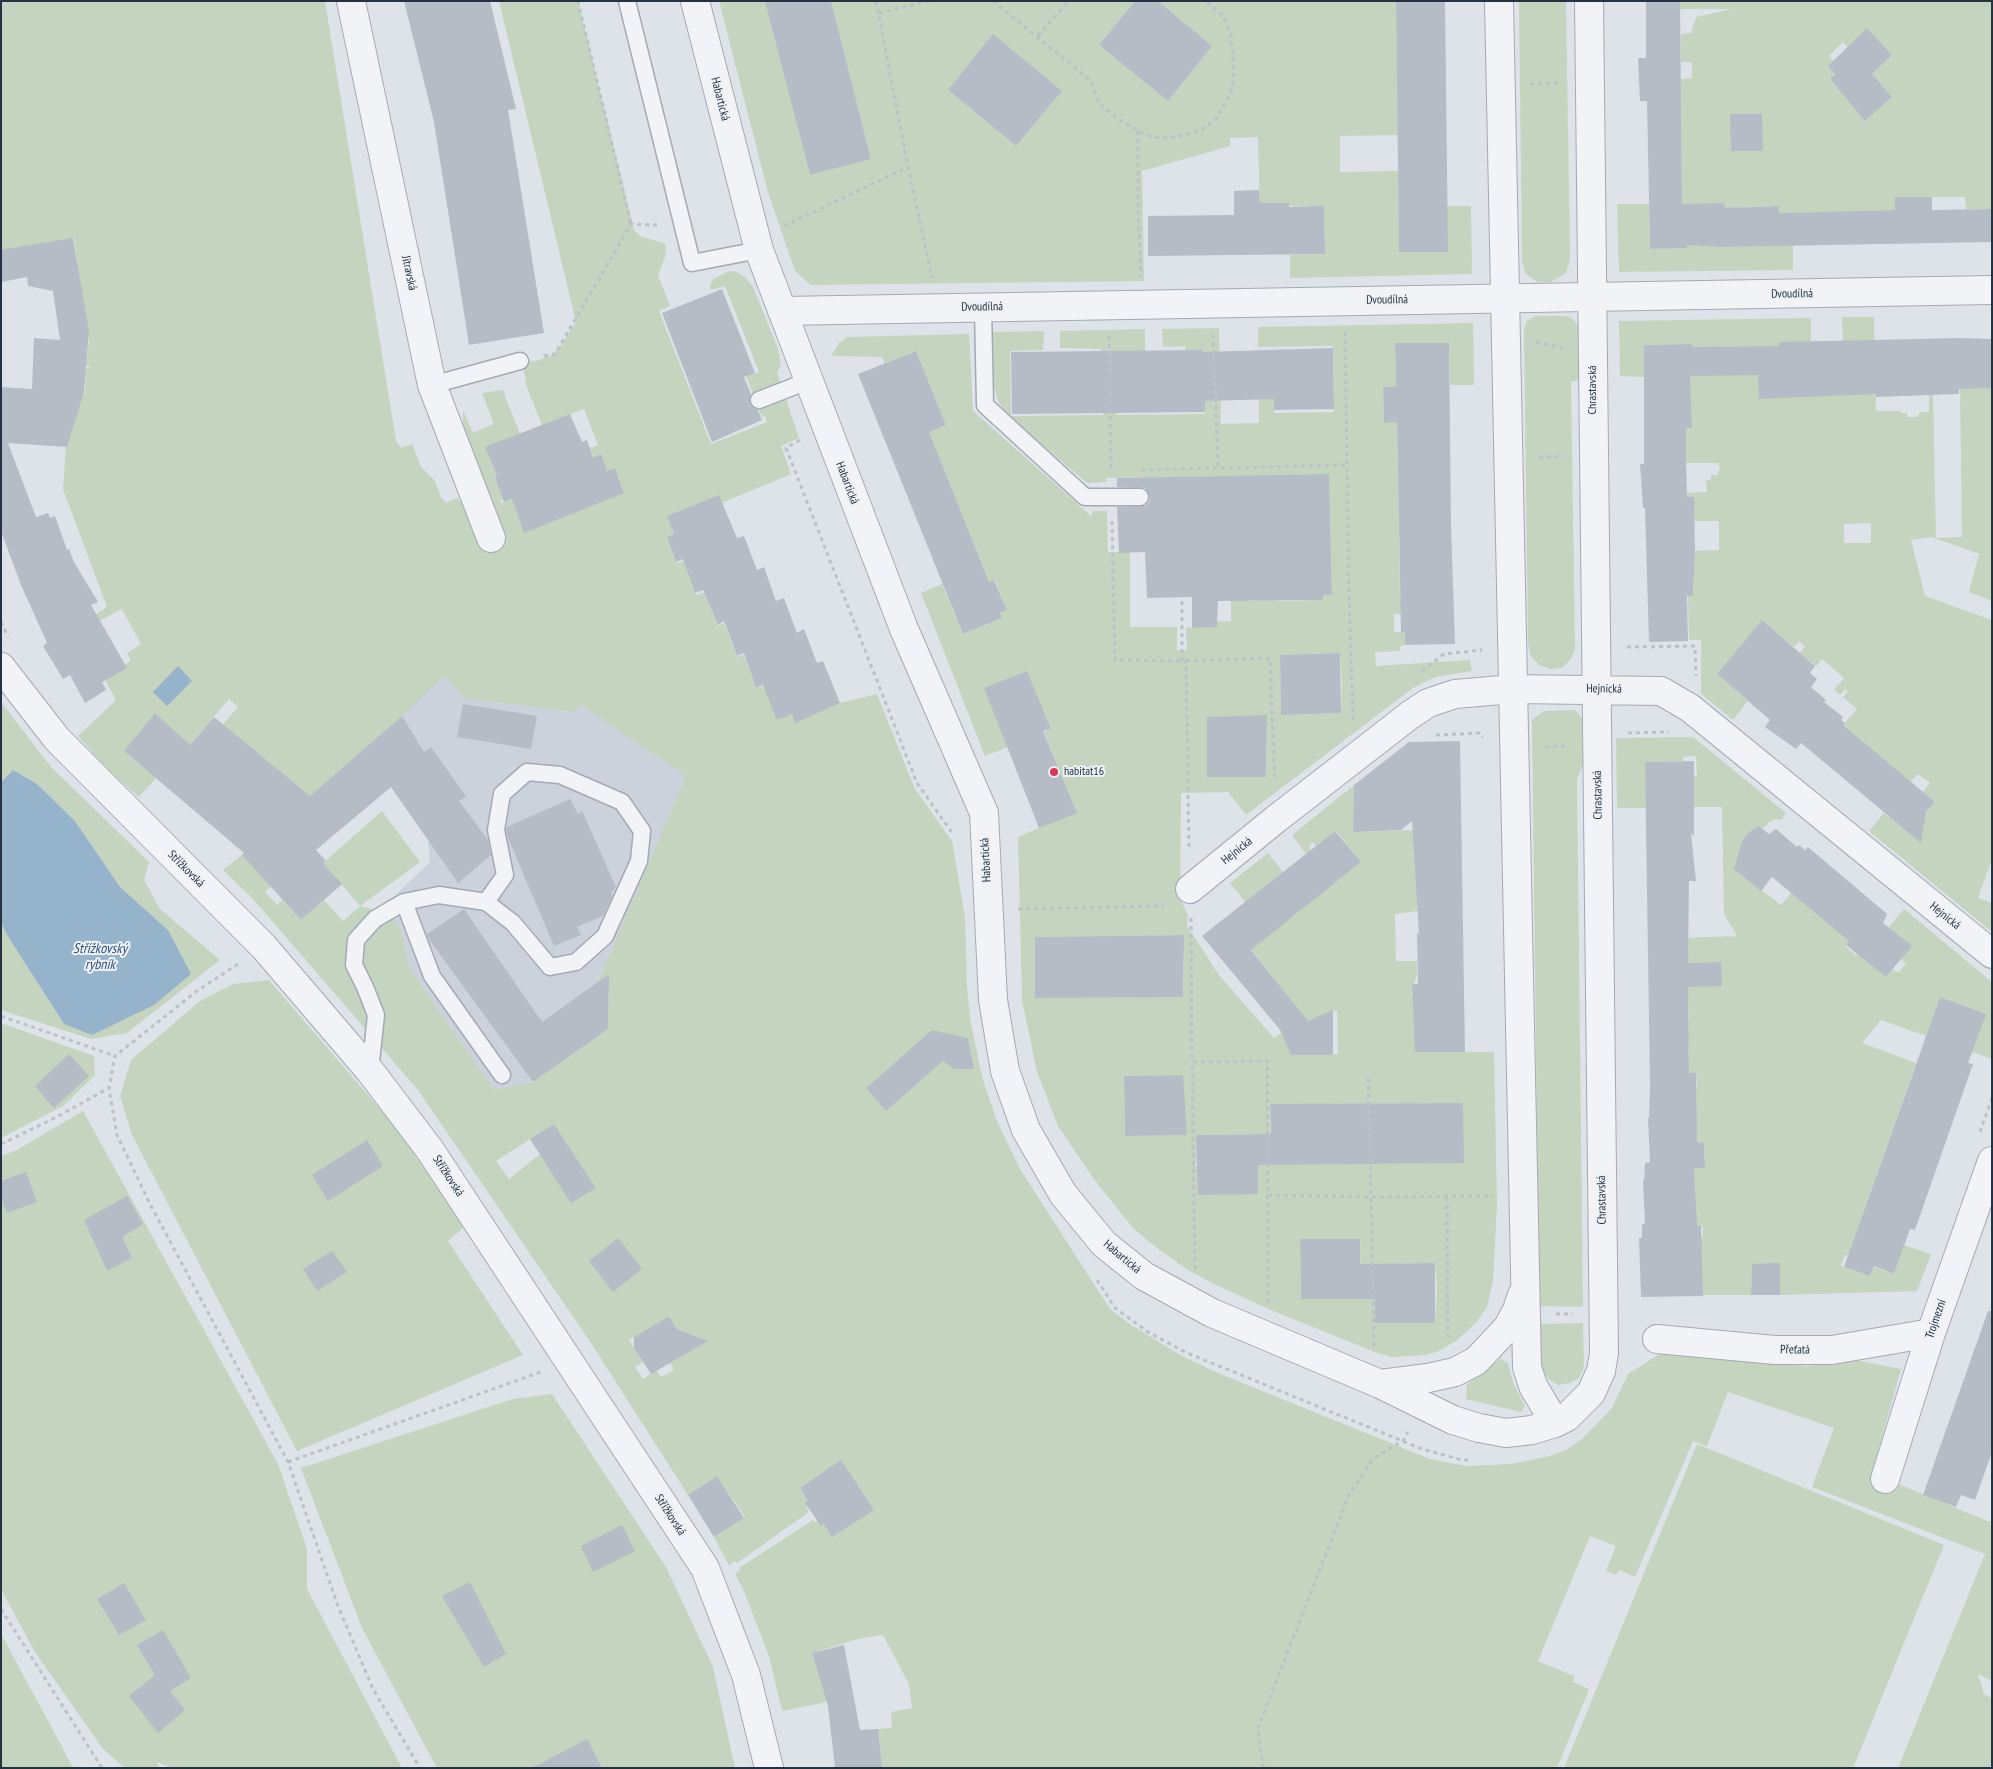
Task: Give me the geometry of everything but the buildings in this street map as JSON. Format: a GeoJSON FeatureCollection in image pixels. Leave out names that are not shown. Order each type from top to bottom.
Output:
{"type":"FeatureCollection","features":[{"type":"Feature","properties":{"kind":"street","name":"Jitravská"},"geometry":{"type":"LineString","coordinates":[[351,1],[432,385],[491,538]]}},
{"type":"Feature","properties":{"kind":"street","name":"Habartická"},"geometry":{"type":"LineString","coordinates":[[695,1],[759,250],[904,629],[984,813],[993,1000],[1005,1071],[1026,1130],[1063,1194],[1104,1244],[1144,1276],[1195,1304],[1380,1384],[1453,1420],[1479,1428],[1506,1432],[1532,1430],[1555,1423]]}},
{"type":"Feature","properties":{"kind":"street"},"geometry":{"type":"LineString","coordinates":[[1499,1],[1527,1367],[1533,1386],[1555,1423]]}},
{"type":"Feature","properties":{"kind":"street","name":"Chrastavská"},"geometry":{"type":"LineString","coordinates":[[1555,1423],[1567,1417],[1592,1392],[1601,1371],[1604,1353],[1589,1]]}},
{"type":"Feature","properties":{"kind":"street","name":"Dvoudílná"},"geometry":{"type":"LineString","coordinates":[[782,311],[1992,290]]}},
{"type":"Feature","properties":{"kind":"street","name":"Střížkovská"},"geometry":{"type":"LineString","coordinates":[[1,667],[57,739],[264,947],[370,1071],[430,1150],[705,1568],[746,1675],[769,1768]]}},
{"type":"Feature","properties":{"kind":"street","name":"Hejnická"},"geometry":{"type":"LineString","coordinates":[[1190,897],[1276,819],[1428,703],[1455,694],[1513,689],[1661,691],[1690,708],[1992,954]]}},
{"type":"Feature","properties":{"kind":"street","name":"Trojmezní"},"geometry":{"type":"LineString","coordinates":[[1885,1479],[1931,1333],[1992,1162]]}},
{"type":"Feature","properties":{"kind":"street"},"geometry":{"type":"LineString","coordinates":[[1380,1384],[1428,1378],[1455,1372],[1476,1361],[1508,1328],[1517,1310],[1525,1284]]}},
{"type":"Feature","properties":{"kind":"street","name":"Přeťatá"},"geometry":{"type":"LineString","coordinates":[[1657,1338],[1775,1350],[1832,1350],[1931,1333]]}},
{"type":"Feature","properties":{"kind":"lane"},"geometry":{"type":"LineString","coordinates":[[628,1],[692,263],[759,250]]}},
{"type":"Feature","properties":{"kind":"lane"},"geometry":{"type":"LineString","coordinates":[[983,307],[985,405],[1085,497],[1140,497]]}},
{"type":"Feature","properties":{"kind":"lane"},"geometry":{"type":"LineString","coordinates":[[432,385],[520,361]]}},
{"type":"Feature","properties":{"kind":"lane"},"geometry":{"type":"LineString","coordinates":[[759,400],[808,381]]}},
{"type":"Feature","properties":{"kind":"lane"},"geometry":{"type":"LineString","coordinates":[[370,1071],[376,1016],[366,987],[354,964],[356,940],[375,919],[404,902],[440,895],[486,902],[513,923],[550,967],[576,962],[605,936],[639,861],[642,831],[622,802],[560,775],[527,772],[502,794],[496,830],[504,875],[486,902]]}},
{"type":"Feature","properties":{"kind":"lane"},"geometry":{"type":"LineString","coordinates":[[404,902],[432,976],[502,1075]]}},
{"type":"Feature","properties":{"kind":"path"},"geometry":{"type":"LineString","coordinates":[[520,361],[555,354],[630,224],[578,1]]}},
{"type":"Feature","properties":{"kind":"path"},"geometry":{"type":"LineString","coordinates":[[876,1],[938,308]]}},
{"type":"Feature","properties":{"kind":"path"},"geometry":{"type":"LineString","coordinates":[[879,13],[929,1]]}},
{"type":"Feature","properties":{"kind":"path"},"geometry":{"type":"LineString","coordinates":[[993,1],[1090,80],[1100,104],[1118,119],[1138,131],[1168,138],[1204,129],[1216,118],[1226,104],[1231,92],[1234,72],[1231,33],[1223,16],[1206,1]]}},
{"type":"Feature","properties":{"kind":"path"},"geometry":{"type":"LineString","coordinates":[[1038,36],[1069,1]]}},
{"type":"Feature","properties":{"kind":"path"},"geometry":{"type":"LineString","coordinates":[[1529,84],[1567,83]]}},
{"type":"Feature","properties":{"kind":"path"},"geometry":{"type":"LineString","coordinates":[[1138,131],[1138,209],[1142,305]]}},
{"type":"Feature","properties":{"kind":"path"},"geometry":{"type":"LineString","coordinates":[[759,250],[776,230],[908,167]]}},
{"type":"Feature","properties":{"kind":"path"},"geometry":{"type":"LineString","coordinates":[[630,224],[683,226]]}},
{"type":"Feature","properties":{"kind":"path"},"geometry":{"type":"LineString","coordinates":[[1344,301],[1352,714]]}},
{"type":"Feature","properties":{"kind":"path"},"geometry":{"type":"LineString","coordinates":[[1212,304],[1218,468]]}},
{"type":"Feature","properties":{"kind":"path"},"geometry":{"type":"LineString","coordinates":[[1108,305],[1111,472],[1121,471]]}},
{"type":"Feature","properties":{"kind":"path"},"geometry":{"type":"LineString","coordinates":[[1506,340],[1524,340],[1568,349],[1593,348]]}},
{"type":"Feature","properties":{"kind":"path"},"geometry":{"type":"LineString","coordinates":[[804,438],[786,448],[917,783],[956,839]]}},
{"type":"Feature","properties":{"kind":"path"},"geometry":{"type":"LineString","coordinates":[[1535,458],[1572,456]]}},
{"type":"Feature","properties":{"kind":"path"},"geometry":{"type":"LineString","coordinates":[[1140,470],[1347,465]]}},
{"type":"Feature","properties":{"kind":"path"},"geometry":{"type":"LineString","coordinates":[[1112,539],[1115,660],[1184,661],[1270,658],[1275,769]]}},
{"type":"Feature","properties":{"kind":"path"},"geometry":{"type":"LineString","coordinates":[[1182,598],[1190,897],[1195,1304]]}},
{"type":"Feature","properties":{"kind":"path"},"geometry":{"type":"LineString","coordinates":[[1624,647],[1695,646],[1696,685]]}},
{"type":"Feature","properties":{"kind":"path"},"geometry":{"type":"LineString","coordinates":[[1421,672],[1444,654],[1483,650]]}},
{"type":"Feature","properties":{"kind":"path"},"geometry":{"type":"LineString","coordinates":[[1353,727],[1360,720]]}},
{"type":"Feature","properties":{"kind":"path"},"geometry":{"type":"LineString","coordinates":[[1427,736],[1480,733],[1490,747],[1597,746]]}},
{"type":"Feature","properties":{"kind":"path"},"geometry":{"type":"LineString","coordinates":[[1040,908],[1190,897]]}},
{"type":"Feature","properties":{"kind":"path"},"geometry":{"type":"LineString","coordinates":[[264,947],[198,992],[115,1056],[109,1088],[117,1135],[149,1202],[288,1462],[338,1606],[373,1689],[420,1768]]}},
{"type":"Feature","properties":{"kind":"path"},"geometry":{"type":"LineString","coordinates":[[1,1016],[115,1056]]}},
{"type":"Feature","properties":{"kind":"path"},"geometry":{"type":"LineString","coordinates":[[1192,1062],[1266,1061],[1268,1336]]}},
{"type":"Feature","properties":{"kind":"path"},"geometry":{"type":"LineString","coordinates":[[1368,1078],[1375,1356],[1380,1384]]}},
{"type":"Feature","properties":{"kind":"path"},"geometry":{"type":"LineString","coordinates":[[1,1144],[51,1120],[109,1088]]}},
{"type":"Feature","properties":{"kind":"path"},"geometry":{"type":"LineString","coordinates":[[1268,1195],[1371,1197],[1524,1195]]}},
{"type":"Feature","properties":{"kind":"path"},"geometry":{"type":"LineString","coordinates":[[1447,1196],[1448,1329]]}},
{"type":"Feature","properties":{"kind":"path"},"geometry":{"type":"LineString","coordinates":[[1094,1275],[1115,1308],[1148,1332],[1186,1352],[1422,1449],[1462,1460],[1481,1460]]}},
{"type":"Feature","properties":{"kind":"path"},"geometry":{"type":"LineString","coordinates":[[288,1462],[570,1362]]}},
{"type":"Feature","properties":{"kind":"path"},"geometry":{"type":"LineString","coordinates":[[1263,1768],[1258,1728],[1349,1494],[1372,1459],[1404,1440],[1421,1404]]}},
{"type":"Feature","properties":{"kind":"path"},"geometry":{"type":"LineString","coordinates":[[1,1608],[102,1768]]}},
{"type":"Feature","properties":{"kind":"shaded area"},"geometry":{"type":"Polygon","coordinates":[[[445,675],[580,703],[687,776],[599,981],[609,984],[604,1032],[533,1082],[493,1091],[408,966],[402,933],[379,911],[430,862],[428,840],[364,749],[445,675]]]}},
{"type":"Feature","properties":{"kind":"green space"},"geometry":{"type":"Polygon","coordinates":[[[1,1],[325,1],[396,441],[401,448],[412,444],[421,467],[435,481],[441,497],[446,503],[457,498],[467,507],[483,548],[505,539],[463,426],[463,410],[473,433],[494,424],[482,393],[502,390],[505,392],[504,394],[520,434],[495,478],[503,499],[500,501],[501,503],[512,499],[524,532],[624,492],[615,469],[607,471],[593,458],[590,448],[598,445],[584,409],[542,425],[526,385],[523,363],[550,356],[559,348],[576,322],[499,1],[578,1],[634,230],[640,236],[666,244],[665,257],[658,275],[670,306],[659,311],[711,444],[767,422],[765,416],[762,417],[746,376],[759,372],[725,286],[711,290],[710,286],[713,279],[732,271],[746,278],[753,287],[778,349],[781,364],[777,373],[799,438],[781,446],[791,474],[722,503],[719,496],[667,516],[674,534],[667,537],[676,562],[684,561],[695,593],[697,595],[704,592],[718,626],[724,623],[737,657],[744,655],[756,688],[764,686],[777,719],[792,714],[796,722],[840,703],[877,694],[915,789],[952,841],[965,917],[967,988],[970,1018],[982,1077],[997,1121],[1020,1169],[1110,1309],[1130,1324],[1182,1356],[1218,1373],[1430,1459],[1466,1466],[1511,1464],[1550,1456],[1566,1450],[1582,1439],[1612,1408],[1628,1374],[1666,1350],[1702,1351],[1774,1364],[1810,1366],[1850,1359],[1901,1369],[1872,1473],[1992,1523],[1992,1681],[1978,1674],[1984,1694],[1992,1698],[1992,1768],[1898,1768],[1985,1554],[1812,1487],[1834,1428],[1728,1392],[1707,1446],[1693,1441],[1635,1577],[1619,1570],[1616,1575],[1606,1571],[1616,1546],[1590,1536],[1538,1661],[1574,1676],[1573,1682],[1589,1689],[1557,1768],[882,1768],[878,1729],[892,1728],[891,1712],[912,1708],[909,1684],[883,1635],[858,1639],[812,1653],[827,1702],[782,1711],[769,1656],[744,1591],[735,1574],[740,1570],[739,1568],[813,1520],[815,1522],[818,1521],[841,1461],[800,1488],[808,1501],[807,1509],[809,1512],[737,1563],[735,1561],[729,1565],[714,1537],[745,1517],[717,1476],[688,1495],[591,1343],[418,1090],[253,899],[223,870],[244,853],[271,887],[265,892],[277,905],[282,900],[301,920],[324,900],[343,921],[360,906],[390,914],[402,933],[408,966],[494,1090],[533,1082],[608,1029],[609,985],[605,981],[598,982],[686,776],[580,704],[573,712],[464,698],[445,675],[402,716],[286,818],[218,730],[238,707],[229,699],[185,751],[155,714],[124,751],[156,778],[139,797],[109,771],[78,736],[116,700],[105,680],[131,660],[127,653],[141,644],[122,609],[99,621],[75,627],[107,607],[63,489],[66,446],[82,394],[85,393],[86,368],[89,368],[89,366],[86,366],[89,341],[74,239],[1,251],[1,1]],[[904,1055],[866,1088],[886,1111],[924,1077],[904,1055]],[[554,1124],[496,1161],[509,1179],[540,1154],[596,1188],[554,1124]],[[669,1316],[629,1340],[643,1362],[635,1367],[643,1379],[656,1370],[661,1377],[674,1370],[670,1363],[691,1335],[685,1332],[680,1333],[669,1316]]]}},
{"type":"Feature","properties":{"kind":"green space"},"geometry":{"type":"Polygon","coordinates":[[[719,1],[766,1],[810,175],[871,159],[831,1],[1135,1],[1099,45],[1168,101],[1212,46],[1158,1],[1396,1],[1398,135],[1340,136],[1340,172],[1398,171],[1399,252],[1447,206],[1471,206],[1472,274],[1290,278],[1290,255],[1325,254],[1324,207],[1289,206],[1288,203],[1260,216],[1258,137],[1230,138],[1230,146],[1142,171],[1144,281],[810,285],[795,271],[768,192],[719,1]],[[993,35],[948,90],[1016,146],[1062,91],[993,35]]]}},
{"type":"Feature","properties":{"kind":"green space"},"geometry":{"type":"Polygon","coordinates":[[[1519,1],[1566,1],[1570,260],[1566,273],[1551,282],[1537,282],[1526,274],[1522,261],[1519,1]]]}},
{"type":"Feature","properties":{"kind":"green space"},"geometry":{"type":"Polygon","coordinates":[[[1680,1],[1992,1],[1992,209],[1966,209],[1965,197],[1932,197],[1895,216],[1822,212],[1779,213],[1779,206],[1743,207],[1793,245],[1793,270],[1619,272],[1617,204],[1649,204],[1650,249],[1687,248],[1687,222],[1682,221],[1681,79],[1692,78],[1692,62],[1681,62],[1681,34],[1691,33],[1696,17],[1732,9],[1680,9],[1680,1]],[[1868,29],[1848,47],[1843,42],[1829,56],[1834,61],[1828,66],[1835,73],[1830,79],[1865,121],[1892,97],[1872,74],[1892,55],[1868,29]],[[1724,203],[1708,204],[1725,246],[1724,203]]]}},
{"type":"Feature","properties":{"kind":"green space"},"geometry":{"type":"Polygon","coordinates":[[[1535,316],[1567,316],[1574,320],[1580,330],[1580,380],[1571,382],[1575,649],[1570,660],[1562,668],[1550,669],[1539,665],[1530,655],[1528,642],[1524,329],[1527,321],[1535,316]]]}},
{"type":"Feature","properties":{"kind":"green space"},"geometry":{"type":"Polygon","coordinates":[[[1842,317],[1874,317],[1876,411],[1901,411],[1901,413],[1907,413],[1907,417],[1917,417],[1921,412],[1929,412],[1929,395],[1933,395],[1936,538],[1962,537],[1960,388],[1992,388],[1992,601],[1969,592],[1979,554],[1932,537],[1911,540],[1925,596],[1992,620],[1992,859],[1978,898],[1992,903],[1992,932],[1869,831],[1884,813],[1911,834],[1923,831],[1924,821],[1921,818],[1935,802],[1923,792],[1930,783],[1918,774],[1910,782],[1843,725],[1857,709],[1843,697],[1848,691],[1845,689],[1840,695],[1834,690],[1844,678],[1822,659],[1816,666],[1800,653],[1805,646],[1799,641],[1794,647],[1762,621],[1717,674],[1748,701],[1733,720],[1701,694],[1701,640],[1689,640],[1688,596],[1693,596],[1694,579],[1687,551],[1719,550],[1719,521],[1694,521],[1686,493],[1707,492],[1706,480],[1711,480],[1711,475],[1718,475],[1720,470],[1719,463],[1686,463],[1685,428],[1692,428],[1691,410],[1685,410],[1684,365],[1693,365],[1692,344],[1644,345],[1644,377],[1620,376],[1619,321],[1811,318],[1811,342],[1779,342],[1779,356],[1823,396],[1838,396],[1843,341],[1842,317]],[[1737,347],[1738,375],[1755,375],[1755,347],[1737,347]],[[1871,523],[1844,524],[1844,543],[1871,543],[1871,523]]]}},
{"type":"Feature","properties":{"kind":"green space"},"geometry":{"type":"Polygon","coordinates":[[[1473,323],[1474,385],[1450,385],[1449,343],[1395,344],[1396,387],[1383,387],[1384,422],[1397,422],[1400,596],[1404,614],[1394,614],[1394,632],[1405,632],[1405,645],[1400,646],[1400,651],[1375,652],[1376,666],[1470,660],[1472,671],[1435,677],[1413,688],[1246,815],[1228,792],[1181,793],[1180,898],[1188,916],[1187,926],[1219,975],[1274,1038],[1281,1033],[1279,1028],[1300,1012],[1251,949],[1262,941],[1267,929],[1230,883],[1268,853],[1283,872],[1265,887],[1290,919],[1300,912],[1295,906],[1332,885],[1361,862],[1336,831],[1316,846],[1313,842],[1309,846],[1311,850],[1306,854],[1292,835],[1354,785],[1354,832],[1414,830],[1418,911],[1395,914],[1396,961],[1417,961],[1417,974],[1411,994],[1417,994],[1415,1052],[1494,1052],[1497,1205],[1493,1281],[1487,1307],[1476,1323],[1456,1341],[1436,1352],[1425,1355],[1392,1357],[1375,1352],[1273,1311],[1186,1269],[1133,1228],[1096,1182],[1058,1126],[1037,1072],[1022,1000],[1018,837],[1076,812],[1044,732],[1051,729],[1027,672],[1008,747],[985,756],[921,593],[942,584],[963,634],[1002,618],[1000,613],[1007,610],[995,580],[989,582],[928,432],[946,425],[916,351],[884,363],[882,357],[831,356],[839,343],[847,337],[969,334],[973,411],[1091,516],[1093,511],[1107,511],[1108,552],[1130,552],[1130,627],[1177,627],[1177,650],[1187,650],[1186,627],[1192,628],[1215,622],[1231,621],[1231,597],[1249,597],[1249,601],[1263,601],[1264,596],[1276,596],[1277,601],[1322,600],[1323,595],[1332,594],[1329,475],[1106,478],[1106,482],[1087,483],[1012,419],[999,403],[994,387],[993,332],[1044,331],[1043,350],[1010,351],[1011,416],[1103,415],[1101,349],[1060,348],[1060,331],[1145,329],[1145,351],[1116,415],[1205,414],[1204,351],[1186,351],[1185,346],[1163,347],[1162,329],[1219,328],[1221,424],[1259,423],[1259,399],[1274,399],[1274,413],[1334,412],[1333,346],[1258,347],[1258,327],[1473,323]],[[1340,653],[1280,655],[1281,715],[1341,713],[1340,653]],[[1207,717],[1207,776],[1266,777],[1267,742],[1207,717]],[[1182,935],[1035,937],[1035,997],[1183,997],[1184,962],[1182,935]],[[1337,1010],[1282,1032],[1291,1055],[1338,1054],[1337,1010]],[[1182,1075],[1124,1076],[1125,1136],[1184,1135],[1182,1075]],[[1462,1103],[1374,1104],[1374,1163],[1463,1163],[1462,1103]],[[1270,1104],[1271,1164],[1360,1163],[1270,1104]],[[1257,1134],[1197,1135],[1196,1166],[1258,1194],[1257,1134]],[[1300,1239],[1301,1298],[1361,1299],[1360,1239],[1300,1239]],[[1435,1263],[1375,1264],[1376,1323],[1435,1323],[1437,1290],[1435,1263]]]}},
{"type":"Feature","properties":{"kind":"green space"},"geometry":{"type":"Polygon","coordinates":[[[1,702],[51,767],[149,862],[144,880],[160,909],[220,960],[127,1033],[91,1039],[1,1010],[1,922],[7,935],[64,1024],[168,930],[120,887],[75,821],[37,784],[13,770],[1,782],[1,702]]]}},
{"type":"Feature","properties":{"kind":"green space"},"geometry":{"type":"Polygon","coordinates":[[[1575,710],[1587,724],[1587,755],[1577,779],[1583,1307],[1539,1306],[1532,720],[1544,711],[1575,710]]]}},
{"type":"Feature","properties":{"kind":"green space"},"geometry":{"type":"Polygon","coordinates":[[[1693,737],[1786,813],[1781,820],[1775,819],[1769,822],[1763,829],[1759,826],[1749,832],[1742,841],[1738,872],[1781,905],[1792,892],[1849,941],[1845,946],[1856,956],[1861,950],[1886,977],[1893,969],[1898,973],[1906,964],[1901,959],[1889,927],[1904,909],[1992,982],[1992,1059],[1972,1052],[1985,1014],[1940,997],[1926,1036],[1881,1020],[1862,1043],[1916,1063],[1848,1256],[1845,1255],[1841,1266],[1870,1276],[1874,1267],[1894,1274],[1904,1245],[1931,1254],[1917,1291],[1780,1295],[1780,1264],[1752,1264],[1751,1295],[1703,1295],[1694,1237],[1703,1237],[1703,1227],[1685,1227],[1690,1168],[1705,1168],[1704,1143],[1697,1142],[1697,1132],[1689,1132],[1689,1093],[1696,1093],[1697,1085],[1696,1073],[1689,1073],[1689,1045],[1681,1044],[1681,1020],[1689,1020],[1688,1000],[1681,1000],[1688,972],[1688,951],[1680,938],[1737,936],[1724,914],[1722,807],[1693,807],[1693,777],[1697,776],[1696,756],[1683,757],[1683,761],[1645,762],[1646,808],[1617,808],[1616,738],[1693,737]]]}},
{"type":"Feature","properties":{"kind":"green space"},"geometry":{"type":"Polygon","coordinates":[[[382,811],[420,862],[360,906],[323,863],[382,811]]]}},
{"type":"Feature","properties":{"kind":"green space"},"geometry":{"type":"Polygon","coordinates":[[[269,980],[397,1129],[464,1227],[448,1241],[523,1355],[297,1451],[132,1135],[120,1096],[131,1060],[200,1001],[233,984],[269,980]]]}},
{"type":"Feature","properties":{"kind":"green space"},"geometry":{"type":"Polygon","coordinates":[[[1,1023],[94,1056],[95,1075],[63,1106],[1,1138],[1,1023]]]}},
{"type":"Feature","properties":{"kind":"green space"},"geometry":{"type":"Polygon","coordinates":[[[83,1111],[278,1464],[307,1549],[307,1589],[402,1768],[171,1768],[157,1762],[159,1768],[125,1768],[103,1749],[35,1652],[1,1589],[1,1156],[17,1150],[83,1111]]]}},
{"type":"Feature","properties":{"kind":"green space"},"geometry":{"type":"Polygon","coordinates":[[[1583,1323],[1584,1367],[1579,1378],[1570,1383],[1558,1385],[1547,1378],[1541,1369],[1540,1324],[1583,1323]]]}},
{"type":"Feature","properties":{"kind":"green space"},"geometry":{"type":"Polygon","coordinates":[[[1501,1359],[1508,1363],[1513,1383],[1525,1406],[1521,1412],[1466,1399],[1467,1384],[1501,1359]]]}},
{"type":"Feature","properties":{"kind":"green space"},"geometry":{"type":"Polygon","coordinates":[[[552,1394],[666,1567],[713,1667],[735,1768],[437,1768],[362,1628],[301,1468],[513,1399],[552,1394]]]}},
{"type":"Feature","properties":{"kind":"green space"},"geometry":{"type":"Polygon","coordinates":[[[1697,1444],[1944,1545],[1853,1768],[1564,1768],[1697,1444]]]}},
{"type":"Feature","properties":{"kind":"green space"},"geometry":{"type":"Polygon","coordinates":[[[1,1634],[59,1741],[73,1768],[1,1768],[1,1634]]]}},
{"type":"Feature","properties":{"kind":"water"},"geometry":{"type":"Polygon","coordinates":[[[178,666],[192,681],[167,706],[153,692],[178,666]]]}},
{"type":"Feature","properties":{"kind":"water","name":"Střížkovský rybník"},"geometry":{"type":"Polygon","coordinates":[[[13,770],[37,784],[75,821],[120,887],[168,930],[191,974],[154,1005],[92,1035],[64,1024],[7,935],[1,922],[1,782],[13,770]]]}},
{"type":"Feature","properties":{"kind":"place","name":"habitat16"},"geometry":{"type":"Point","coordinates":[1054,772]}}]}
